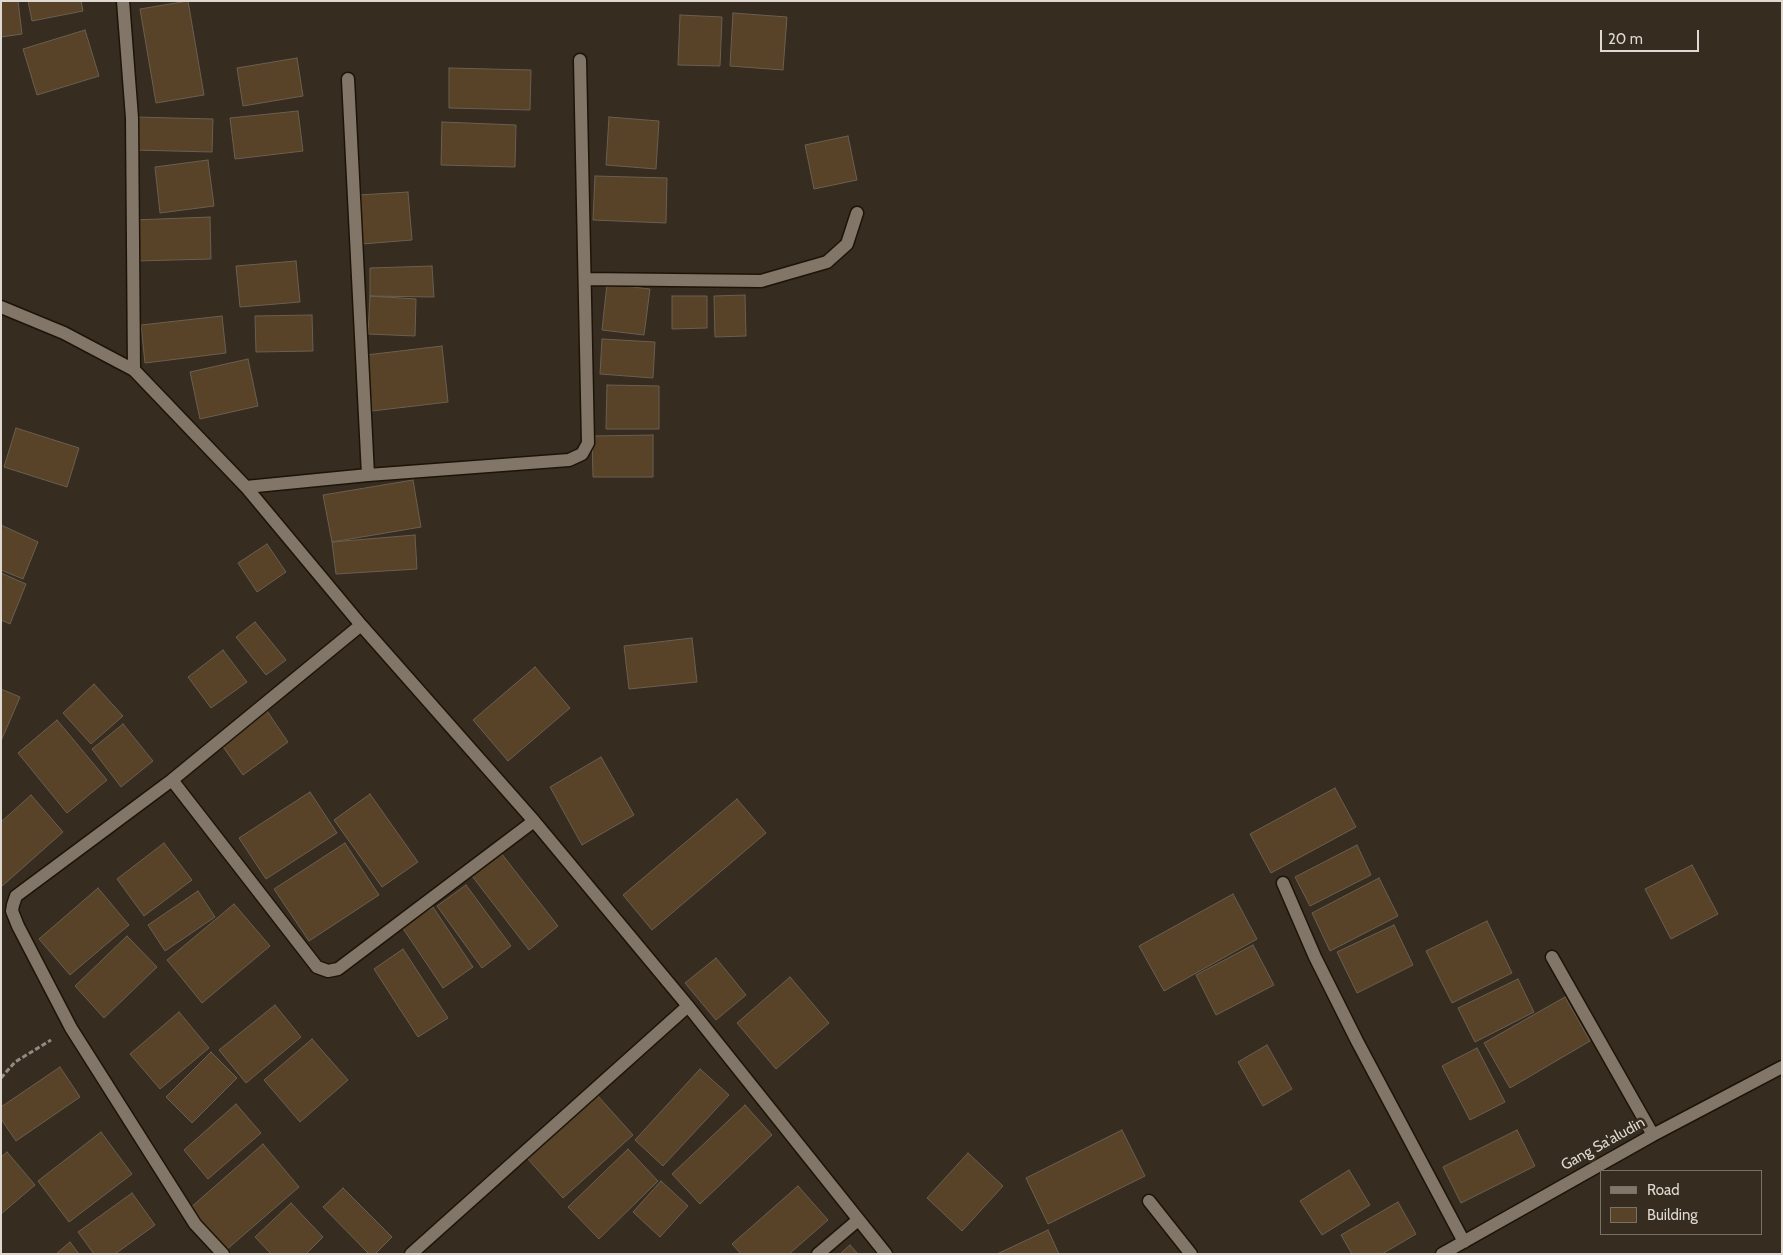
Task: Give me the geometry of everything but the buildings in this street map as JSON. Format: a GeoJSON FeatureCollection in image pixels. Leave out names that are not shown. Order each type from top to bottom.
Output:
{"type":"FeatureCollection","features":[{"type":"Feature","properties":{"kind":"street"},"geometry":{"type":"LineString","coordinates":[[123,1],[132,118],[134,370]]}},
{"type":"Feature","properties":{"kind":"street"},"geometry":{"type":"LineString","coordinates":[[246,487],[368,475],[569,460],[582,454],[588,443],[580,60]]}},
{"type":"Feature","properties":{"kind":"street"},"geometry":{"type":"LineString","coordinates":[[348,79],[368,475]]}},
{"type":"Feature","properties":{"kind":"street"},"geometry":{"type":"LineString","coordinates":[[585,279],[761,281],[827,262],[847,244],[858,213]]}},
{"type":"Feature","properties":{"kind":"street"},"geometry":{"type":"LineString","coordinates":[[1,308],[64,333],[134,370],[246,487],[361,625],[534,822],[688,1006],[886,1254]]}},
{"type":"Feature","properties":{"kind":"street"},"geometry":{"type":"LineString","coordinates":[[223,1254],[196,1224],[71,1028],[12,911],[16,896],[172,780],[361,625]]}},
{"type":"Feature","properties":{"kind":"street"},"geometry":{"type":"LineString","coordinates":[[172,780],[317,967],[328,971],[338,969],[534,822]]}},
{"type":"Feature","properties":{"kind":"street"},"geometry":{"type":"LineString","coordinates":[[1282,883],[1315,957],[1352,1032],[1464,1242]]}},
{"type":"Feature","properties":{"kind":"street"},"geometry":{"type":"LineString","coordinates":[[1552,957],[1653,1135]]}},
{"type":"Feature","properties":{"kind":"street"},"geometry":{"type":"LineString","coordinates":[[411,1254],[688,1006]]}},
{"type":"Feature","properties":{"kind":"street","name":"Gang Sa'aludin"},"geometry":{"type":"LineString","coordinates":[[1442,1254],[1653,1135],[1782,1067]]}},
{"type":"Feature","properties":{"kind":"street"},"geometry":{"type":"LineString","coordinates":[[1149,1201],[1190,1254]]}},
{"type":"Feature","properties":{"kind":"street"},"geometry":{"type":"LineString","coordinates":[[818,1254],[858,1220]]}},
{"type":"Feature","properties":{"kind":"path"},"geometry":{"type":"LineString","coordinates":[[1,1078],[15,1062],[71,1028]]}}]}
